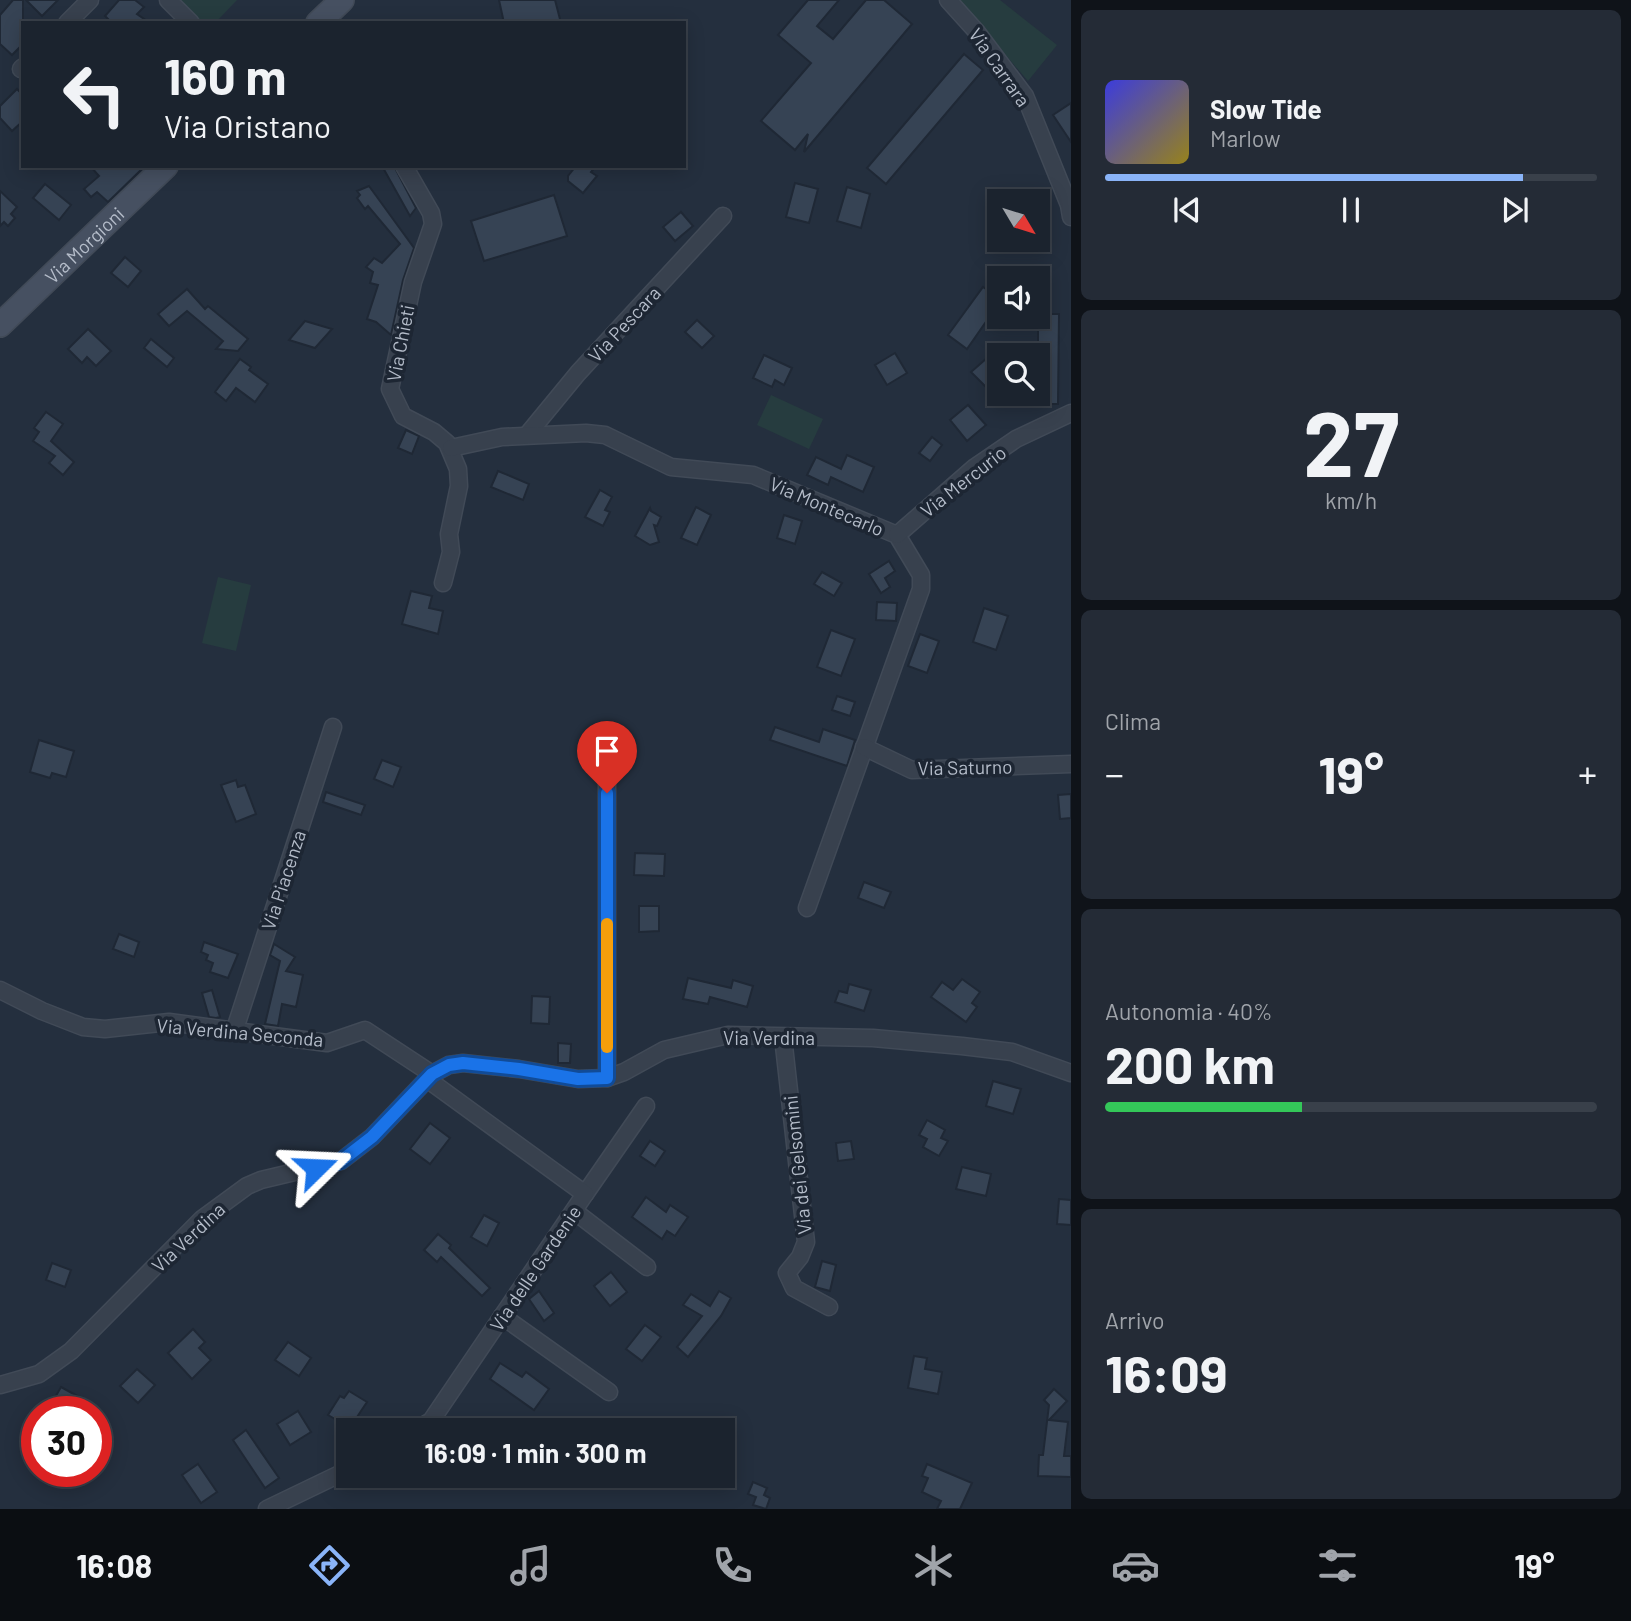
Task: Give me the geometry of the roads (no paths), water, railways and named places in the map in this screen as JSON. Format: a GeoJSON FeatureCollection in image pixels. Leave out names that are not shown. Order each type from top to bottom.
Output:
{"type":"FeatureCollection","features":[{"type":"Feature","properties":{"kind":"main road","name":"Via Morgioni"},"geometry":{"type":"LineString","coordinates":[[0,325],[164,168]]}},
{"type":"Feature","properties":{"kind":"street"},"geometry":{"type":"LineString","coordinates":[[69,21],[90,0]]}},
{"type":"Feature","properties":{"kind":"street"},"geometry":{"type":"LineString","coordinates":[[168,0],[189,21]]}},
{"type":"Feature","properties":{"kind":"street","name":"Via Carrara"},"geometry":{"type":"LineString","coordinates":[[948,0],[1025,96],[1069,205],[1071,217]]}},
{"type":"Feature","properties":{"kind":"street","name":"Via Chieti"},"geometry":{"type":"LineString","coordinates":[[405,168],[431,213],[433,224],[413,282],[390,389],[403,416],[434,432],[451,448]]}},
{"type":"Feature","properties":{"kind":"street","name":"Via Pescara"},"geometry":{"type":"LineString","coordinates":[[527,435],[578,373],[723,216]]}},
{"type":"Feature","properties":{"kind":"street","name":"Via Mercurio"},"geometry":{"type":"LineString","coordinates":[[897,535],[975,467],[1016,439],[1071,413]]}},
{"type":"Feature","properties":{"kind":"street","name":"Via Montecarlo"},"geometry":{"type":"LineString","coordinates":[[451,448],[502,437],[586,433],[606,435],[671,467],[753,475],[897,535],[921,575],[921,589],[807,908]]}},
{"type":"Feature","properties":{"kind":"street"},"geometry":{"type":"LineString","coordinates":[[443,583],[451,551],[449,534],[459,486],[458,469],[451,448]]}},
{"type":"Feature","properties":{"kind":"street","name":"Via Piacenza"},"geometry":{"type":"LineString","coordinates":[[234,1032],[333,727]]}},
{"type":"Feature","properties":{"kind":"street","name":"Via Saturno"},"geometry":{"type":"LineString","coordinates":[[864,747],[912,770],[1071,764]]}},
{"type":"Feature","properties":{"kind":"street"},"geometry":{"type":"LineString","coordinates":[[607,767],[607,1078]]}},
{"type":"Feature","properties":{"kind":"street","name":"Via Verdina Seconda"},"geometry":{"type":"LineString","coordinates":[[0,990],[42,1012],[83,1027],[105,1029],[169,1022],[327,1043],[365,1030],[429,1076]]}},
{"type":"Feature","properties":{"kind":"street","name":"Via Verdina"},"geometry":{"type":"LineString","coordinates":[[0,1385],[39,1374],[71,1351],[202,1219],[247,1186],[261,1180],[341,1161],[372,1137],[429,1076],[449,1065],[463,1063],[519,1069],[578,1079],[607,1078],[624,1072],[664,1050],[729,1035],[873,1038],[1012,1052],[1071,1073]]}},
{"type":"Feature","properties":{"kind":"street","name":"Via dei Gelsomini"},"geometry":{"type":"LineString","coordinates":[[783,1037],[806,1242],[800,1257],[787,1273],[794,1288],[829,1307]]}},
{"type":"Feature","properties":{"kind":"street","name":"Via delle Gardenie"},"geometry":{"type":"LineString","coordinates":[[429,1076],[585,1195],[433,1418]]}},
{"type":"Feature","properties":{"kind":"street"},"geometry":{"type":"LineString","coordinates":[[585,1195],[646,1106]]}},
{"type":"Feature","properties":{"kind":"street"},"geometry":{"type":"LineString","coordinates":[[574,1211],[647,1267]]}},
{"type":"Feature","properties":{"kind":"street"},"geometry":{"type":"LineString","coordinates":[[502,1317],[609,1392]]}},
{"type":"Feature","properties":{"kind":"street"},"geometry":{"type":"LineString","coordinates":[[267,1509],[336,1476]]}}]}
